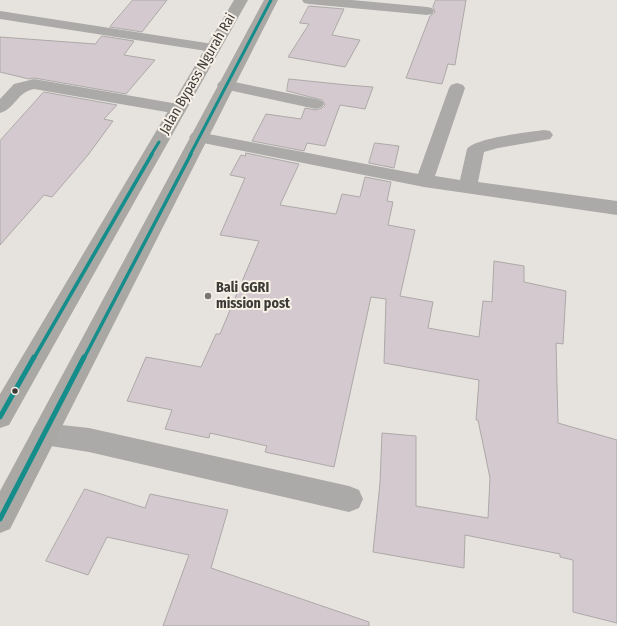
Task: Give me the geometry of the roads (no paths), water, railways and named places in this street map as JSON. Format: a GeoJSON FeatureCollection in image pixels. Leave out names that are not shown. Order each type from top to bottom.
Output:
{"type":"FeatureCollection","features":[{"type":"Feature","properties":{"kind":"highway","name":"Jalan Bypass Ngurah Rai"},"geometry":{"type":"LineString","coordinates":[[0,418],[241,0]]}},
{"type":"Feature","properties":{"kind":"highway","name":"Jalan Bypass Ngurah Rai"},"geometry":{"type":"LineString","coordinates":[[0,519],[225,85],[271,0]]}},
{"type":"Feature","properties":{"kind":"street"},"geometry":{"type":"LineString","coordinates":[[308,0],[427,11]]}},
{"type":"Feature","properties":{"kind":"street"},"geometry":{"type":"LineString","coordinates":[[0,16],[213,48]]}},
{"type":"Feature","properties":{"kind":"street"},"geometry":{"type":"LineString","coordinates":[[0,108],[20,87],[34,84],[178,109]]}},
{"type":"Feature","properties":{"kind":"street"},"geometry":{"type":"LineString","coordinates":[[225,85],[316,104]]}},
{"type":"Feature","properties":{"kind":"street"},"geometry":{"type":"LineString","coordinates":[[424,181],[457,88]]}},
{"type":"Feature","properties":{"kind":"street"},"geometry":{"type":"LineString","coordinates":[[468,187],[476,149],[495,143],[544,135]]}},
{"type":"Feature","properties":{"kind":"street"},"geometry":{"type":"LineString","coordinates":[[198,137],[424,181],[617,208]]}},
{"type":"Feature","properties":{"kind":"street"},"geometry":{"type":"LineString","coordinates":[[505,206],[539,208],[617,220]]}},
{"type":"Feature","properties":{"kind":"street"},"geometry":{"type":"LineString","coordinates":[[44,434],[89,440],[349,499]]}},
{"type":"Feature","properties":{"kind":"place","name":"Bali GGRI mission post"},"geometry":{"type":"Point","coordinates":[208,296]}}]}
